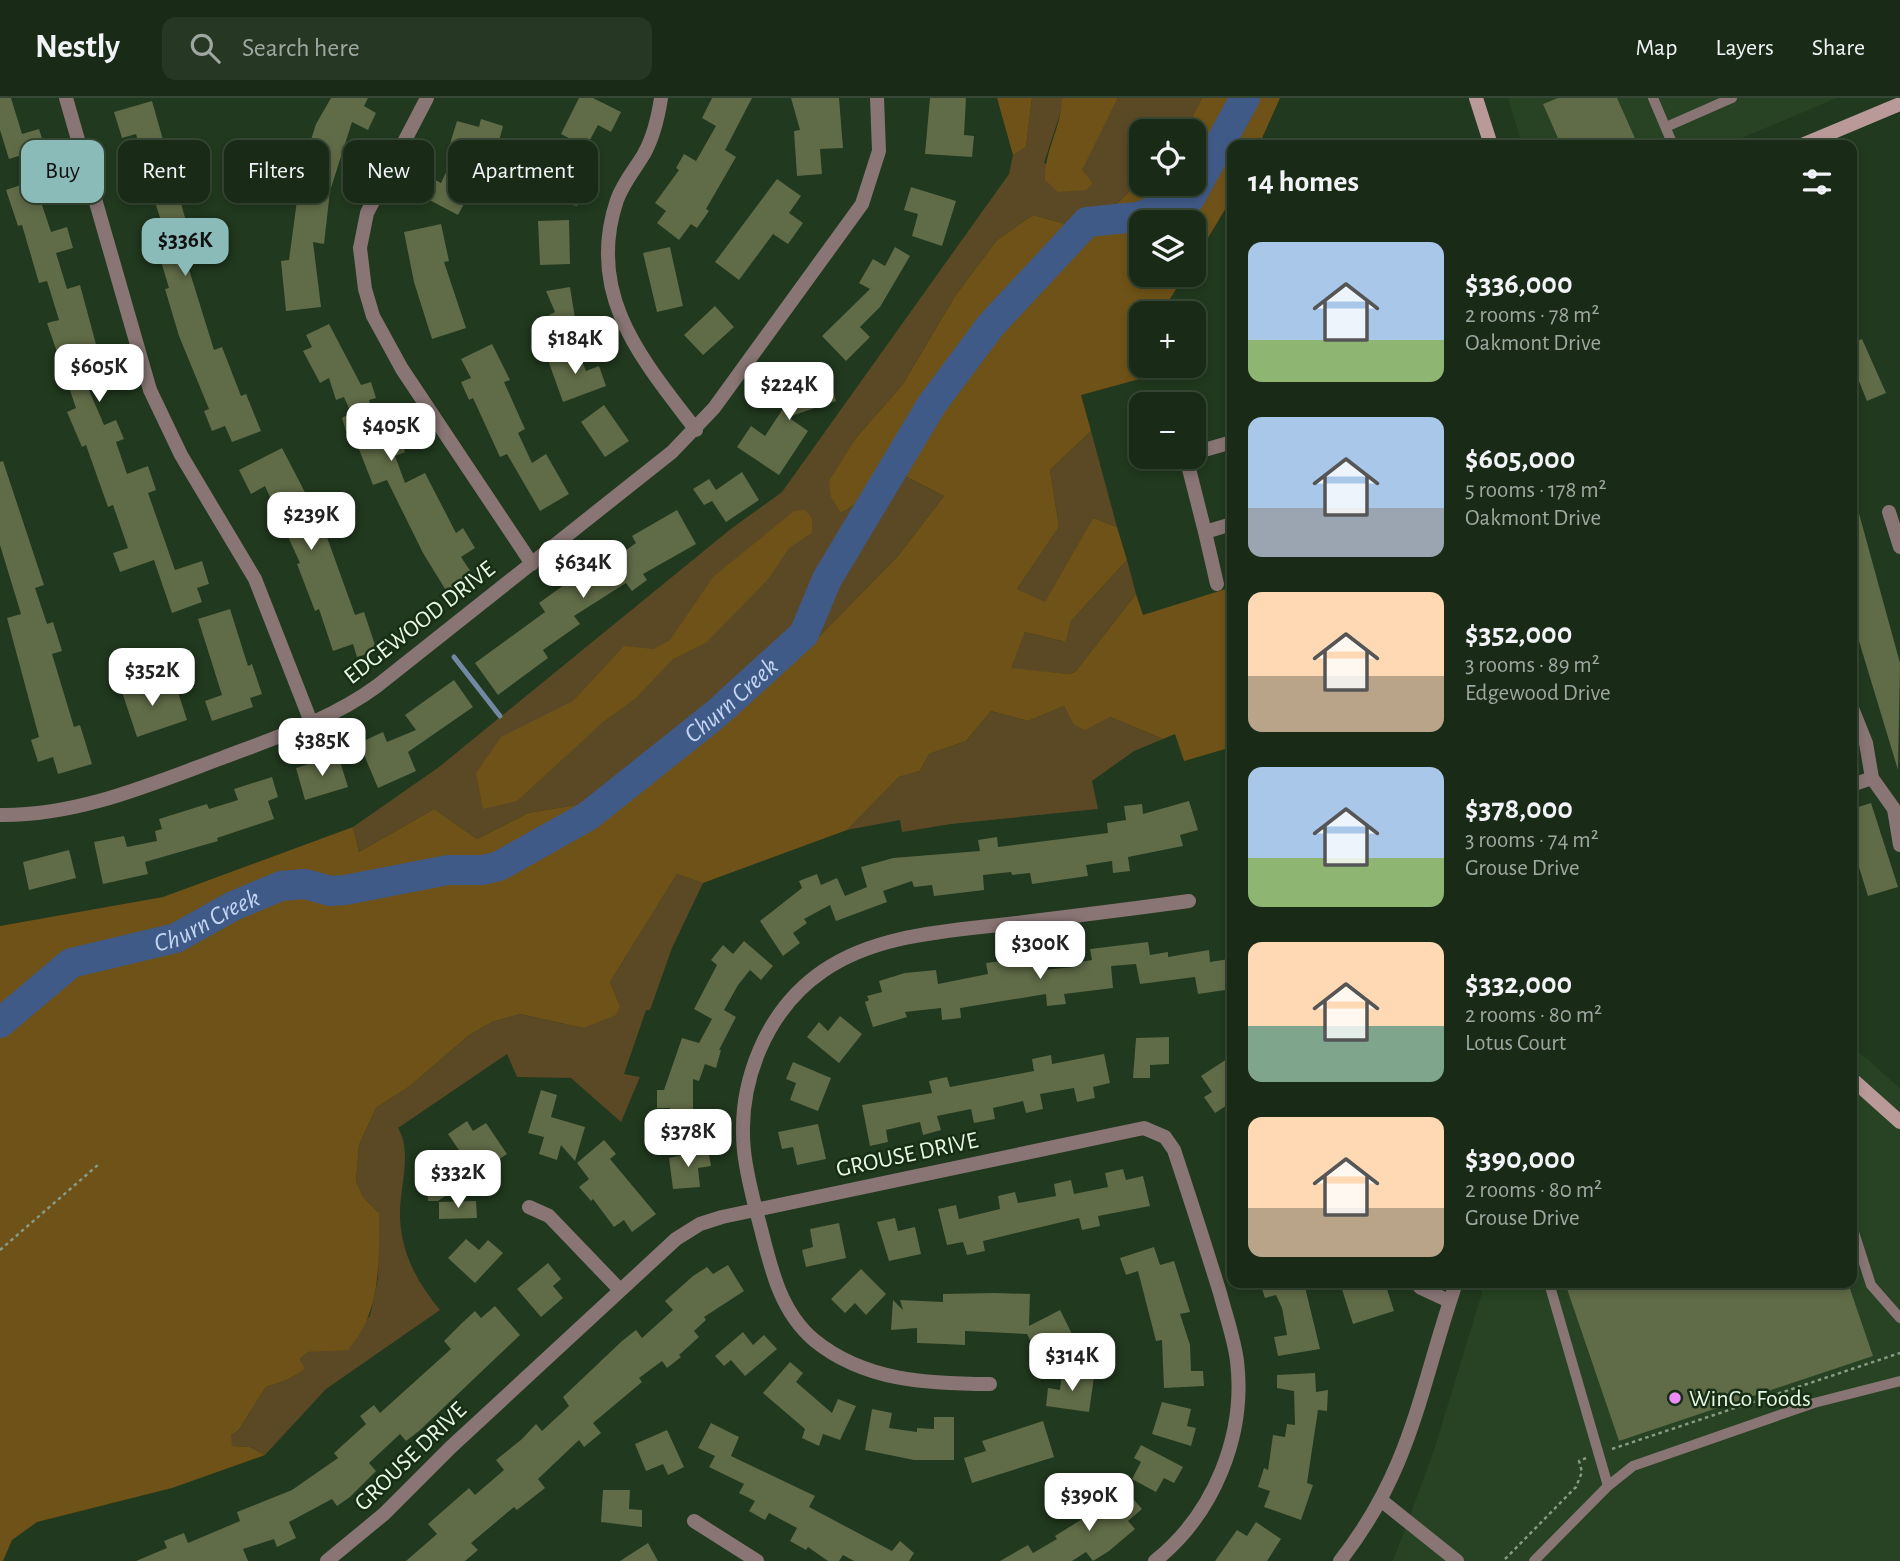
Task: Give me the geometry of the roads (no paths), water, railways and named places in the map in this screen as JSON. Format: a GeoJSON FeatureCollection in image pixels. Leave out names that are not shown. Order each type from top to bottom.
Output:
{"type":"FeatureCollection","features":[{"type":"Feature","properties":{"kind":"main road"},"geometry":{"type":"LineString","coordinates":[[1476,98],[1489,140]]}},
{"type":"Feature","properties":{"kind":"main road"},"geometry":{"type":"LineString","coordinates":[[1814,140],[1900,104]]}},
{"type":"Feature","properties":{"kind":"main road"},"geometry":{"type":"LineString","coordinates":[[1857,1083],[1900,1122]]}},
{"type":"Feature","properties":{"kind":"street"},"geometry":{"type":"LineString","coordinates":[[66,98],[150,390],[181,456],[255,579],[311,722]]}},
{"type":"Feature","properties":{"kind":"street"},"geometry":{"type":"LineString","coordinates":[[427,98],[367,213],[360,248],[365,289],[373,316],[402,369],[532,564]]}},
{"type":"Feature","properties":{"kind":"street"},"geometry":{"type":"LineString","coordinates":[[661,98],[653,136],[617,200],[606,258],[608,276],[629,338],[696,430]]}},
{"type":"Feature","properties":{"kind":"street","name":"EDGEWOOD DRIVE"},"geometry":{"type":"LineString","coordinates":[[0,815],[40,814],[95,803],[311,722],[367,693],[532,564],[696,430],[812,275],[866,197],[879,151],[877,98]]}},
{"type":"Feature","properties":{"kind":"street"},"geometry":{"type":"LineString","coordinates":[[1206,450],[1227,443]]}},
{"type":"Feature","properties":{"kind":"street"},"geometry":{"type":"LineString","coordinates":[[1189,469],[1217,584]]}},
{"type":"Feature","properties":{"kind":"street"},"geometry":{"type":"LineString","coordinates":[[1889,512],[1900,547]]}},
{"type":"Feature","properties":{"kind":"street"},"geometry":{"type":"LineString","coordinates":[[1205,532],[1227,525]]}},
{"type":"Feature","properties":{"kind":"street"},"geometry":{"type":"LineString","coordinates":[[1857,720],[1866,743],[1872,778],[1897,808],[1900,845]]}},
{"type":"Feature","properties":{"kind":"street"},"geometry":{"type":"LineString","coordinates":[[1857,783],[1872,778]]}},
{"type":"Feature","properties":{"kind":"street"},"geometry":{"type":"LineString","coordinates":[[989,1384],[931,1382],[880,1375],[859,1368],[812,1338],[788,1310],[772,1272],[756,1210],[743,1133],[750,1076],[779,1014],[796,994],[823,971],[854,953],[889,942],[1189,901]]}},
{"type":"Feature","properties":{"kind":"street","name":"GROUSE DRIVE"},"geometry":{"type":"LineString","coordinates":[[327,1561],[384,1514],[620,1290],[688,1231],[711,1220],[756,1210],[1130,1129],[1147,1129],[1165,1137],[1174,1150],[1235,1345],[1238,1379],[1236,1422],[1217,1483],[1188,1528],[1155,1561]]}},
{"type":"Feature","properties":{"kind":"street"},"geometry":{"type":"LineString","coordinates":[[529,1207],[549,1216],[620,1290]]}},
{"type":"Feature","properties":{"kind":"street"},"geometry":{"type":"LineString","coordinates":[[1421,1288],[1449,1301]]}},
{"type":"Feature","properties":{"kind":"street"},"geometry":{"type":"LineString","coordinates":[[1340,1561],[1382,1501],[1420,1409],[1454,1288]]}},
{"type":"Feature","properties":{"kind":"street"},"geometry":{"type":"LineString","coordinates":[[1382,1501],[1457,1561]]}},
{"type":"Feature","properties":{"kind":"street"},"geometry":{"type":"LineString","coordinates":[[694,1521],[757,1561]]}},
{"type":"Feature","properties":{"kind":"lane"},"geometry":{"type":"LineString","coordinates":[[1653,98],[1672,140]]}},
{"type":"Feature","properties":{"kind":"lane"},"geometry":{"type":"LineString","coordinates":[[1666,127],[1732,98]]}},
{"type":"Feature","properties":{"kind":"lane"},"geometry":{"type":"LineString","coordinates":[[1857,1242],[1871,1285],[1900,1318]]}},
{"type":"Feature","properties":{"kind":"lane"},"geometry":{"type":"LineString","coordinates":[[1550,1288],[1608,1486]]}},
{"type":"Feature","properties":{"kind":"lane"},"geometry":{"type":"LineString","coordinates":[[1534,1561],[1623,1472],[1643,1462],[1814,1403],[1900,1381]]}},
{"type":"Feature","properties":{"kind":"waterway","name":"Churn Creek"},"geometry":{"type":"LineString","coordinates":[[0,1023],[71,963],[176,938],[233,906],[281,886],[305,884],[330,891],[345,890],[448,870],[483,870],[499,866],[588,816],[716,714],[804,634],[827,579],[932,404],[991,325],[1087,222],[1137,217],[1190,198],[1245,98]]}},
{"type":"Feature","properties":{"kind":"waterway"},"geometry":{"type":"LineString","coordinates":[[454,657],[500,716]]}},
{"type":"Feature","properties":{"kind":"place","name":"WinCo Foods"},"geometry":{"type":"Point","coordinates":[1675,1398]}}]}
